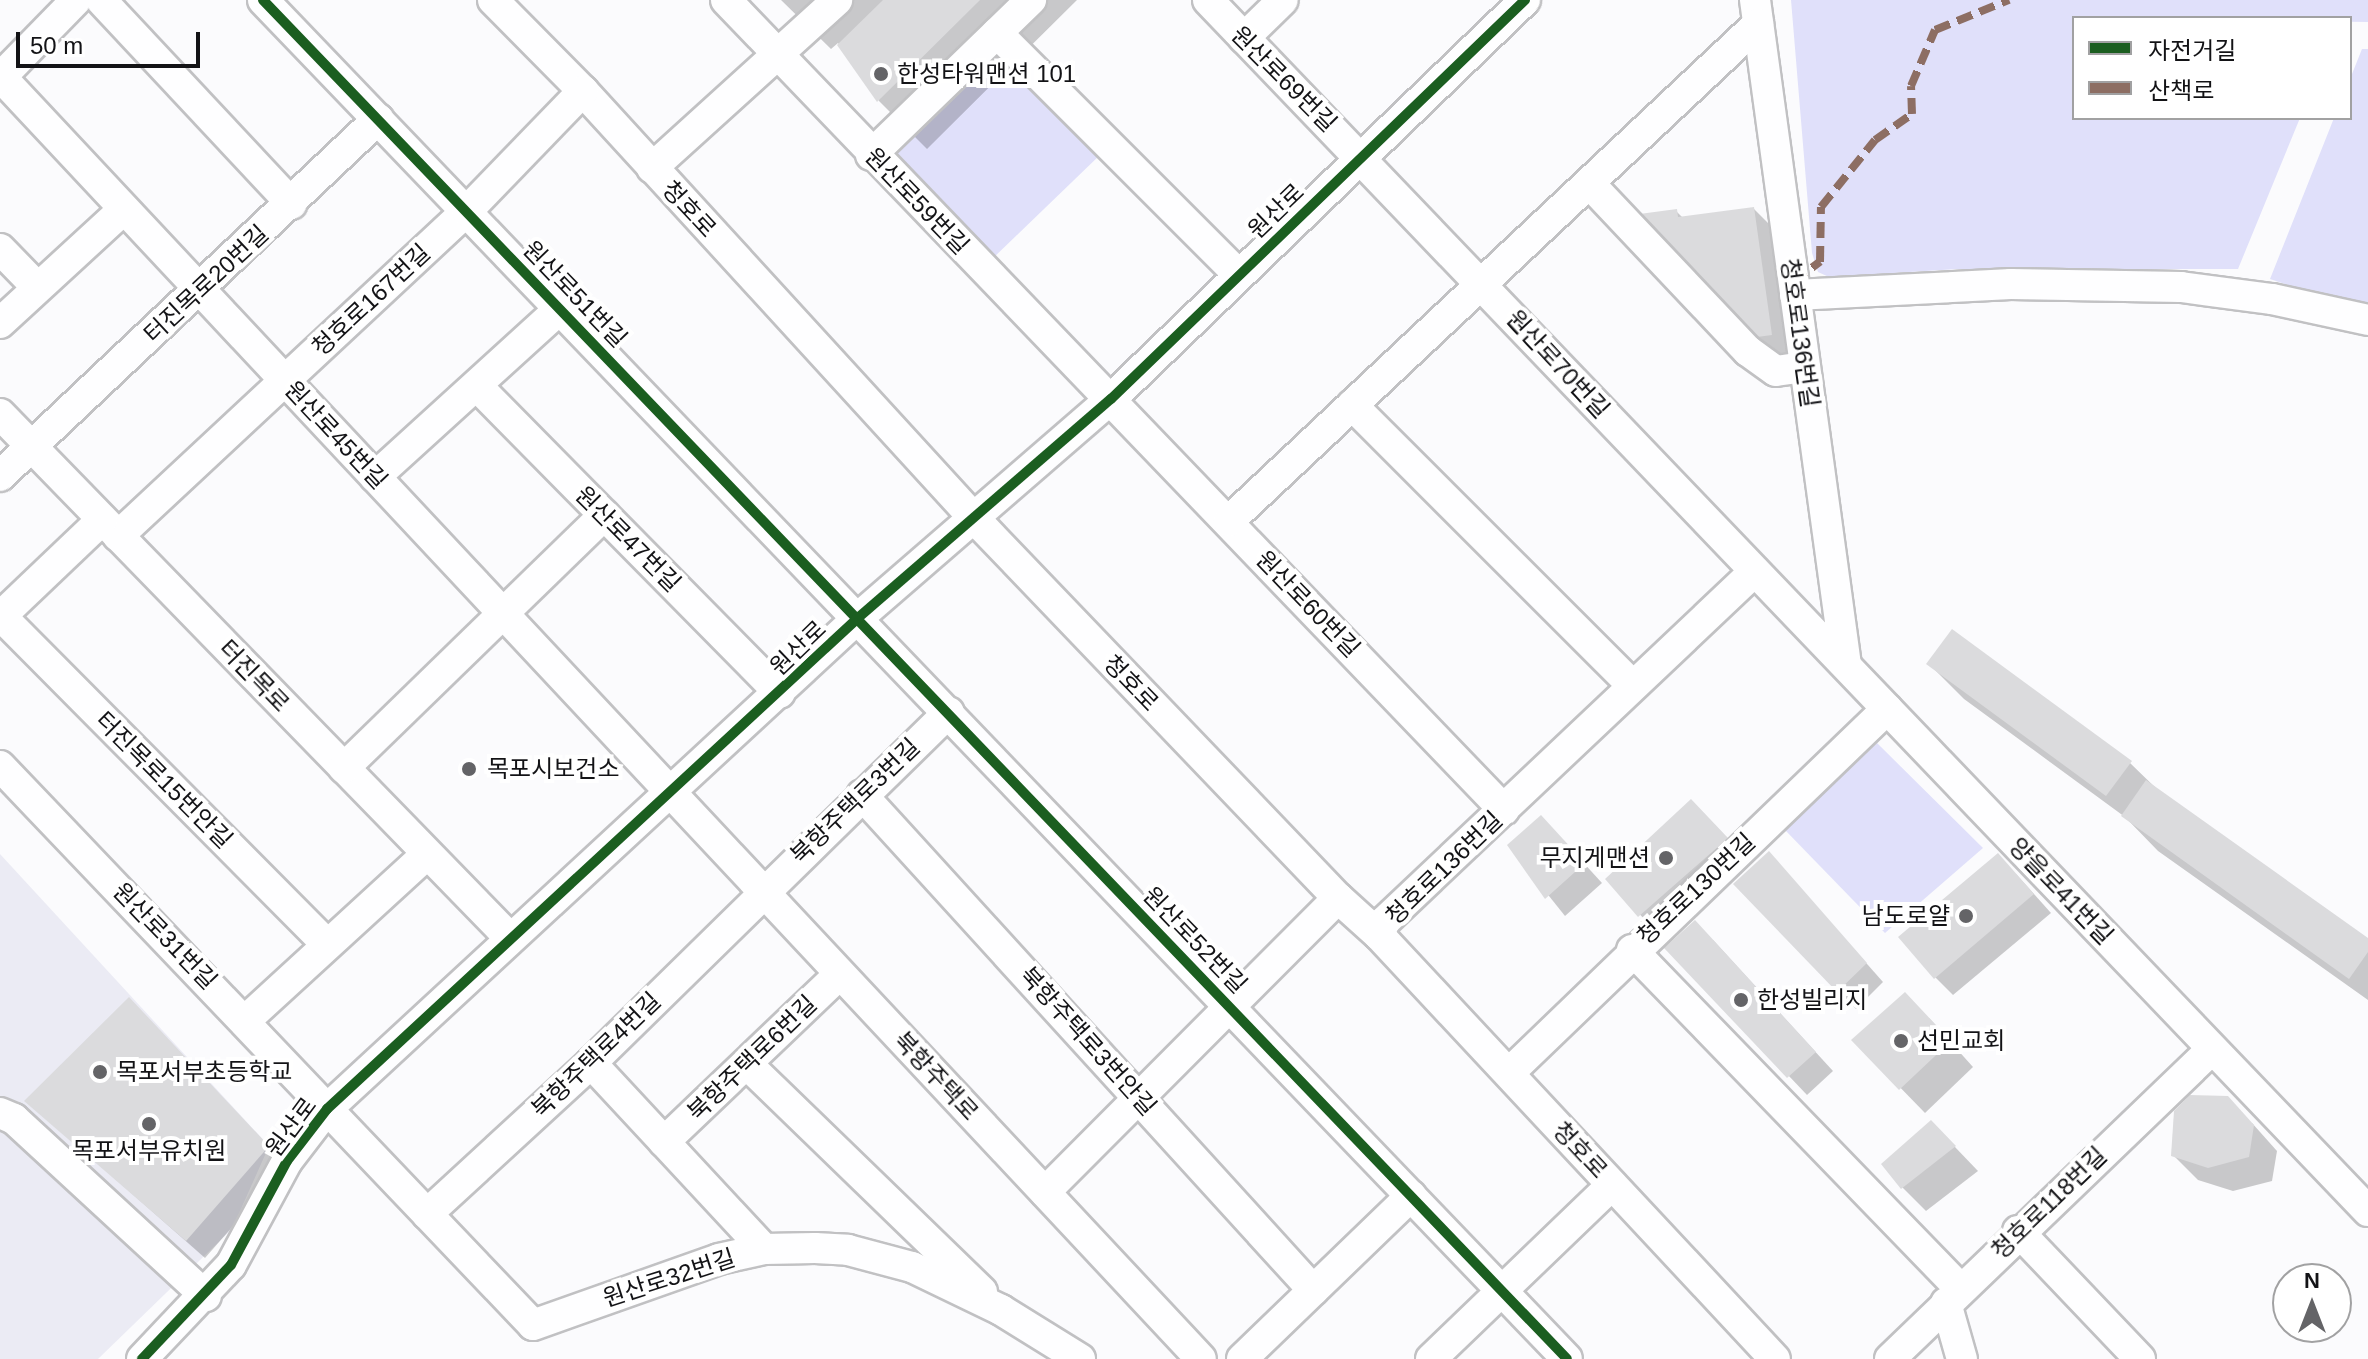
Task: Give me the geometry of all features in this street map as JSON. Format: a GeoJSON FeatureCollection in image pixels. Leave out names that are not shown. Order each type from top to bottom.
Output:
{"type":"FeatureCollection","features":[{"type":"Feature","properties":{"kind":"street"},"geometry":{"type":"LineString","coordinates":[[0,77],[76,0]]}},
{"type":"Feature","properties":{"kind":"street"},"geometry":{"type":"LineString","coordinates":[[101,0],[292,204]]}},
{"type":"Feature","properties":{"kind":"street","name":"원산로51번길"},"geometry":{"type":"LineString","coordinates":[[263,0],[859,617]]}},
{"type":"Feature","properties":{"kind":"street","name":"청호로"},"geometry":{"type":"LineString","coordinates":[[493,0],[583,91],[973,517],[1338,898],[1379,935],[1775,1359]]}},
{"type":"Feature","properties":{"kind":"street","name":"원산로59번길"},"geometry":{"type":"LineString","coordinates":[[726,0],[871,155],[1111,399]]}},
{"type":"Feature","properties":{"kind":"street"},"geometry":{"type":"LineString","coordinates":[[652,168],[837,0]]}},
{"type":"Feature","properties":{"kind":"street"},"geometry":{"type":"LineString","coordinates":[[871,155],[1031,0]]}},
{"type":"Feature","properties":{"kind":"street","name":"원산로69번길"},"geometry":{"type":"LineString","coordinates":[[1208,0],[1361,157]]}},
{"type":"Feature","properties":{"kind":"street"},"geometry":{"type":"LineString","coordinates":[[1244,38],[1283,0]]}},
{"type":"Feature","properties":{"kind":"street","name":"원산로"},"geometry":{"type":"LineString","coordinates":[[142,1359],[206,1296],[231,1265],[287,1161],[327,1109],[509,937],[671,794],[859,617],[1111,399],[1525,0]]}},
{"type":"Feature","properties":{"kind":"street"},"geometry":{"type":"LineString","coordinates":[[1229,521],[1589,183],[1756,12]]}},
{"type":"Feature","properties":{"kind":"street","name":"청호로136번길"},"geometry":{"type":"LineString","coordinates":[[1756,12],[1846,665]]}},
{"type":"Feature","properties":{"kind":"street"},"geometry":{"type":"LineString","coordinates":[[997,33],[1239,275]]}},
{"type":"Feature","properties":{"kind":"street","name":"원산로45번길"},"geometry":{"type":"LineString","coordinates":[[0,77],[671,794]]}},
{"type":"Feature","properties":{"kind":"street","name":"청호로167번길"},"geometry":{"type":"LineString","coordinates":[[1,617],[285,381],[467,211],[583,91]]}},
{"type":"Feature","properties":{"kind":"street","name":"터진목로20번길"},"geometry":{"type":"LineString","coordinates":[[0,476],[292,204],[378,119]]}},
{"type":"Feature","properties":{"kind":"street","name":"원산로70번길"},"geometry":{"type":"LineString","coordinates":[[1361,157],[1755,571]]}},
{"type":"Feature","properties":{"kind":"street"},"geometry":{"type":"LineString","coordinates":[[1589,183],[1748,351],[1776,371],[1805,367]]}},
{"type":"Feature","properties":{"kind":"street"},"geometry":{"type":"LineString","coordinates":[[0,323],[36,286],[124,209]]}},
{"type":"Feature","properties":{"kind":"street"},"geometry":{"type":"LineString","coordinates":[[0,249],[36,286]]}},
{"type":"Feature","properties":{"kind":"street"},"geometry":{"type":"LineString","coordinates":[[1795,295],[2011,284],[2181,287],[2272,299],[2368,320]]}},
{"type":"Feature","properties":{"kind":"street","name":"원산로51번길"},"geometry":{"type":"LineString","coordinates":[[375,477],[561,308]]}},
{"type":"Feature","properties":{"kind":"street","name":"원산로47번길"},"geometry":{"type":"LineString","coordinates":[[477,386],[780,693]]}},
{"type":"Feature","properties":{"kind":"street","name":"원산로60번길"},"geometry":{"type":"LineString","coordinates":[[1111,399],[1504,810]]}},
{"type":"Feature","properties":{"kind":"street"},"geometry":{"type":"LineString","coordinates":[[1352,405],[1633,686]]}},
{"type":"Feature","properties":{"kind":"street","name":"터진목로"},"geometry":{"type":"LineString","coordinates":[[0,414],[509,937]]}},
{"type":"Feature","properties":{"kind":"street"},"geometry":{"type":"LineString","coordinates":[[344,768],[604,515]]}},
{"type":"Feature","properties":{"kind":"street","name":"청호로136번길"},"geometry":{"type":"LineString","coordinates":[[1379,935],[1385,921],[1755,571]]}},
{"type":"Feature","properties":{"kind":"street","name":"양을로41번길"},"geometry":{"type":"LineString","coordinates":[[1755,571],[2212,1049],[2355,1178],[2368,1211]]}},
{"type":"Feature","properties":{"kind":"street","name":"터진목로15번안길"},"geometry":{"type":"LineString","coordinates":[[1,617],[327,944]]}},
{"type":"Feature","properties":{"kind":"street","name":"원산로52번길"},"geometry":{"type":"LineString","coordinates":[[859,617],[1567,1359]]}},
{"type":"Feature","properties":{"kind":"street","name":"청호로130번길"},"geometry":{"type":"LineString","coordinates":[[1509,1073],[1632,950],[1887,709]]}},
{"type":"Feature","properties":{"kind":"street","name":"북항주택로3번길"},"geometry":{"type":"LineString","coordinates":[[762,890],[949,712]]}},
{"type":"Feature","properties":{"kind":"street","name":"원산로31번길"},"geometry":{"type":"LineString","coordinates":[[0,766],[247,1019],[327,1109]]}},
{"type":"Feature","properties":{"kind":"street","name":"북항주택로"},"geometry":{"type":"LineString","coordinates":[[671,794],[1201,1359]]}},
{"type":"Feature","properties":{"kind":"street","name":"북항주택로3번안길"},"geometry":{"type":"LineString","coordinates":[[862,795],[1313,1290]]}},
{"type":"Feature","properties":{"kind":"street"},"geometry":{"type":"LineString","coordinates":[[247,1019],[427,854]]}},
{"type":"Feature","properties":{"kind":"street","name":"북항주택로4번길"},"geometry":{"type":"LineString","coordinates":[[427,1214],[591,1063],[762,890]]}},
{"type":"Feature","properties":{"kind":"street"},"geometry":{"type":"LineString","coordinates":[[1045,1192],[1233,1009],[1338,898]]}},
{"type":"Feature","properties":{"kind":"street"},"geometry":{"type":"LineString","coordinates":[[1632,950],[1953,1296],[1962,1359]]}},
{"type":"Feature","properties":{"kind":"street","name":"북항주택로6번길"},"geometry":{"type":"LineString","coordinates":[[664,1142],[840,974]]}},
{"type":"Feature","properties":{"kind":"street","name":"청호로118번길"},"geometry":{"type":"LineString","coordinates":[[1890,1359],[2018,1231],[2212,1049]]}},
{"type":"Feature","properties":{"kind":"street"},"geometry":{"type":"LineString","coordinates":[[591,1063],[764,1249]]}},
{"type":"Feature","properties":{"kind":"street"},"geometry":{"type":"LineString","coordinates":[[748,1065],[1001,1310]]}},
{"type":"Feature","properties":{"kind":"street","name":"원산로32번길"},"geometry":{"type":"LineString","coordinates":[[327,1109],[533,1325],[698,1265],[764,1249],[848,1250],[891,1260],[1001,1310],[1080,1359]]}},
{"type":"Feature","properties":{"kind":"street"},"geometry":{"type":"LineString","coordinates":[[0,1113],[14,1119],[206,1296]]}},
{"type":"Feature","properties":{"kind":"street"},"geometry":{"type":"LineString","coordinates":[[1431,1359],[1612,1185]]}},
{"type":"Feature","properties":{"kind":"street"},"geometry":{"type":"LineString","coordinates":[[1242,1359],[1411,1196]]}},
{"type":"Feature","properties":{"kind":"street"},"geometry":{"type":"LineString","coordinates":[[2018,1231],[2140,1359]]}},
{"type":"Feature","properties":{"kind":"shaded area"},"geometry":{"type":"Polygon","coordinates":[[[1791,0],[2368,0],[2368,22],[2352,22],[2352,16],[2072,16],[2072,120],[2299,120],[2238,269],[1958,269],[1829,277],[1818,272],[1812,253],[1791,0]]]}},
{"type":"Feature","properties":{"kind":"shaded area"},"geometry":{"type":"Polygon","coordinates":[[[2362,49],[2368,49],[2368,311],[2270,279],[2333,120],[2352,120],[2352,74],[2362,49]]]}},
{"type":"Feature","properties":{"kind":"shaded area"},"geometry":{"type":"Polygon","coordinates":[[[1004,53],[1101,154],[989,262],[892,161],[893,148],[990,56],[1004,53]]]}},
{"type":"Feature","properties":{"kind":"shaded area"},"geometry":{"type":"Polygon","coordinates":[[[1877,743],[1983,848],[1885,933],[1785,830],[1877,743]]]}},
{"type":"Feature","properties":{"kind":"shaded area","name":"목포서부초등학교"},"geometry":{"type":"Polygon","coordinates":[[[0,854],[269,1146],[232,1229],[98,1359],[0,1359],[0,854]]]}},
{"type":"Feature","properties":{"kind":"building","name":"한성타워맨션 101"},"geometry":{"type":"Polygon","coordinates":[[[883,0],[980,0],[877,102],[837,45],[883,0]]]}},
{"type":"Feature","properties":{"kind":"building"},"geometry":{"type":"Polygon","coordinates":[[[1754,207],[1772,335],[1757,337],[1632,215],[1677,209],[1678,217],[1754,207]]]}},
{"type":"Feature","properties":{"kind":"building"},"geometry":{"type":"Polygon","coordinates":[[[1952,629],[2132,761],[2106,796],[1926,664],[1952,629]]]}},
{"type":"Feature","properties":{"kind":"building"},"geometry":{"type":"Polygon","coordinates":[[[2146,780],[2368,938],[2368,952],[2349,979],[2121,816],[2146,780]]]}},
{"type":"Feature","properties":{"kind":"building","name":"무지게맨션"},"geometry":{"type":"Polygon","coordinates":[[[1691,799],[1728,838],[1638,917],[1605,879],[1691,799]]]}},
{"type":"Feature","properties":{"kind":"building"},"geometry":{"type":"Polygon","coordinates":[[[1541,815],[1585,863],[1545,899],[1507,845],[1541,815]]]}},
{"type":"Feature","properties":{"kind":"building","name":"한성빌리지"},"geometry":{"type":"Polygon","coordinates":[[[1769,851],[1867,963],[1837,992],[1733,884],[1769,851]]]}},
{"type":"Feature","properties":{"kind":"building","name":"남도로얄"},"geometry":{"type":"Polygon","coordinates":[[[1998,853],[2034,894],[1934,979],[1898,937],[1998,853]]]}},
{"type":"Feature","properties":{"kind":"building","name":"한성빌리지"},"geometry":{"type":"Polygon","coordinates":[[[1695,920],[1816,1052],[1787,1078],[1664,948],[1695,920]]]}},
{"type":"Feature","properties":{"kind":"building","name":"선민교회"},"geometry":{"type":"Polygon","coordinates":[[[1905,992],[1951,1041],[1899,1090],[1851,1040],[1905,992]]]}},
{"type":"Feature","properties":{"kind":"building","name":"목포서부유치원"},"geometry":{"type":"Polygon","coordinates":[[[129,997],[269,1146],[186,1241],[24,1101],[129,997]]]}},
{"type":"Feature","properties":{"kind":"building"},"geometry":{"type":"Polygon","coordinates":[[[2190,1095],[2228,1096],[2254,1125],[2249,1157],[2208,1168],[2171,1156],[2174,1111],[2190,1095]]]}},
{"type":"Feature","properties":{"kind":"building"},"geometry":{"type":"Polygon","coordinates":[[[1931,1120],[1956,1146],[1901,1189],[1881,1164],[1931,1120]]]}},
{"type":"Feature","properties":{"kind":"marked path"},"geometry":{"type":"LineString","coordinates":[[1793,282],[1820,262],[1821,207],[1875,140],[1912,114],[1911,86],[1935,30],[2009,0]]}},
{"type":"Feature","properties":{"kind":"cycle path"},"geometry":{"type":"LineString","coordinates":[[263,0],[1567,1359]]}},
{"type":"Feature","properties":{"kind":"cycle path"},"geometry":{"type":"LineString","coordinates":[[142,1359],[231,1265],[287,1161],[327,1109],[859,617],[1111,399],[1525,0]]}},
{"type":"Feature","properties":{"kind":"place","name":"한성타워맨션 101"},"geometry":{"type":"Point","coordinates":[881,74]}},
{"type":"Feature","properties":{"kind":"place","name":"목포시보건소"},"geometry":{"type":"Point","coordinates":[469,769]}},
{"type":"Feature","properties":{"kind":"place","name":"무지게맨션"},"geometry":{"type":"Point","coordinates":[1666,858]}},
{"type":"Feature","properties":{"kind":"place","name":"남도로얄"},"geometry":{"type":"Point","coordinates":[1966,916]}},
{"type":"Feature","properties":{"kind":"place","name":"한성빌리지"},"geometry":{"type":"Point","coordinates":[1741,1000]}},
{"type":"Feature","properties":{"kind":"place","name":"선민교회"},"geometry":{"type":"Point","coordinates":[1901,1041]}},
{"type":"Feature","properties":{"kind":"place","name":"목포서부초등학교"},"geometry":{"type":"Point","coordinates":[100,1072]}},
{"type":"Feature","properties":{"kind":"place","name":"목포서부유치원"},"geometry":{"type":"Point","coordinates":[149,1124]}}]}
